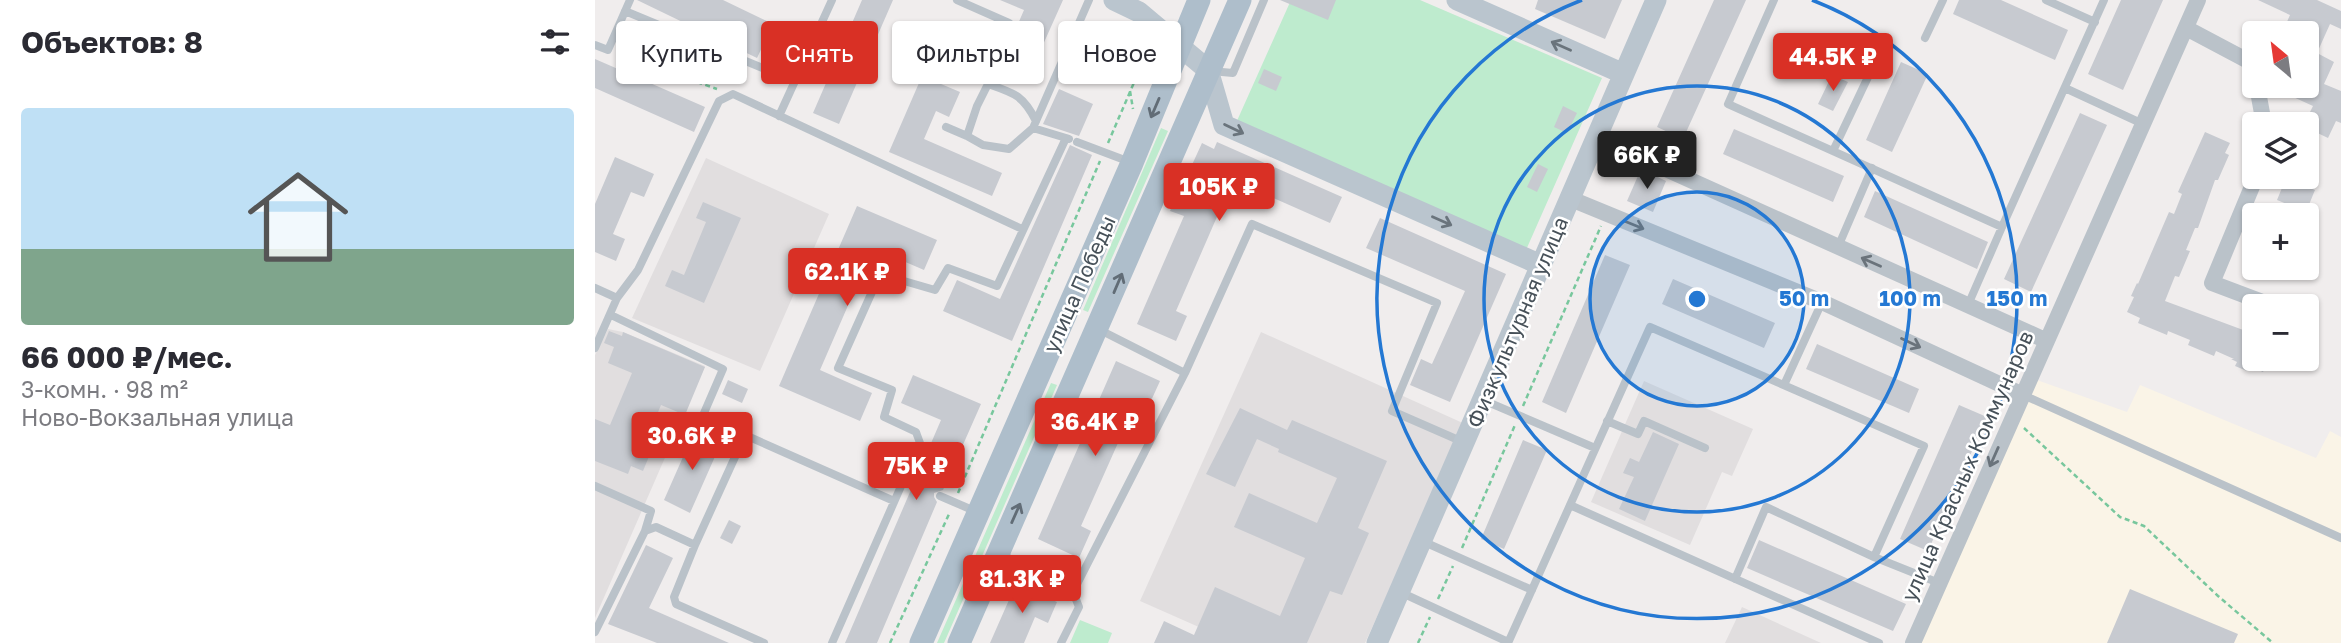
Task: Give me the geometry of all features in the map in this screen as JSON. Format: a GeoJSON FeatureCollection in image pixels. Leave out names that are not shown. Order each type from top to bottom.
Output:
{"type":"FeatureCollection","features":[{"type":"Feature","properties":{"kind":"main road","name":"улица Победы"},"geometry":{"type":"LineString","coordinates":[[921,643],[1132,163],[1199,0]]}},
{"type":"Feature","properties":{"kind":"main road","name":"улица Победы"},"geometry":{"type":"LineString","coordinates":[[959,643],[1240,0]]}},
{"type":"Feature","properties":{"kind":"main road"},"geometry":{"type":"LineString","coordinates":[[1065,316],[1066,328],[1074,335],[1085,336],[1097,330]]}},
{"type":"Feature","properties":{"kind":"main road"},"geometry":{"type":"LineString","coordinates":[[1039,373],[1054,362],[1061,362],[1071,374],[1072,386]]}},
{"type":"Feature","properties":{"kind":"street"},"geometry":{"type":"LineString","coordinates":[[1114,0],[1139,12],[1208,70],[1224,125],[1541,265]]}},
{"type":"Feature","properties":{"kind":"street"},"geometry":{"type":"LineString","coordinates":[[1457,0],[1624,74]]}},
{"type":"Feature","properties":{"kind":"street","name":"Физкультурная улица"},"geometry":{"type":"LineString","coordinates":[[1377,643],[1656,0]]}},
{"type":"Feature","properties":{"kind":"street","name":"улица Красных Коммунаров"},"geometry":{"type":"LineString","coordinates":[[1913,643],[2021,394],[2198,0]]}},
{"type":"Feature","properties":{"kind":"street"},"geometry":{"type":"LineString","coordinates":[[2186,28],[2242,57]]}},
{"type":"Feature","properties":{"kind":"street"},"geometry":{"type":"LineString","coordinates":[[1597,138],[2045,340]]}},
{"type":"Feature","properties":{"kind":"street"},"geometry":{"type":"LineString","coordinates":[[2242,294],[2212,283],[2251,189]]}},
{"type":"Feature","properties":{"kind":"street"},"geometry":{"type":"LineString","coordinates":[[1571,199],[1822,302],[2021,394]]}},
{"type":"Feature","properties":{"kind":"lane"},"geometry":{"type":"LineString","coordinates":[[595,45],[608,50],[630,0]]}},
{"type":"Feature","properties":{"kind":"lane"},"geometry":{"type":"LineString","coordinates":[[779,116],[832,0]]}},
{"type":"Feature","properties":{"kind":"lane"},"geometry":{"type":"LineString","coordinates":[[957,0],[1004,21]]}},
{"type":"Feature","properties":{"kind":"lane"},"geometry":{"type":"LineString","coordinates":[[946,127],[983,145],[1009,149],[1034,124],[1089,0]]}},
{"type":"Feature","properties":{"kind":"lane"},"geometry":{"type":"LineString","coordinates":[[1208,70],[1233,73],[1264,0]]}},
{"type":"Feature","properties":{"kind":"lane"},"geometry":{"type":"LineString","coordinates":[[1774,0],[1728,104],[2002,227]]}},
{"type":"Feature","properties":{"kind":"lane"},"geometry":{"type":"LineString","coordinates":[[1925,38],[1943,0]]}},
{"type":"Feature","properties":{"kind":"lane"},"geometry":{"type":"LineString","coordinates":[[2046,0],[2095,22]]}},
{"type":"Feature","properties":{"kind":"lane"},"geometry":{"type":"LineString","coordinates":[[1968,305],[2104,0]]}},
{"type":"Feature","properties":{"kind":"lane"},"geometry":{"type":"LineString","coordinates":[[625,11],[761,67]]}},
{"type":"Feature","properties":{"kind":"lane"},"geometry":{"type":"LineString","coordinates":[[1833,151],[1878,56]]}},
{"type":"Feature","properties":{"kind":"lane"},"geometry":{"type":"LineString","coordinates":[[967,136],[988,84]]}},
{"type":"Feature","properties":{"kind":"lane"},"geometry":{"type":"LineString","coordinates":[[991,84],[1016,94],[1034,124],[1132,163]]}},
{"type":"Feature","properties":{"kind":"lane"},"geometry":{"type":"LineString","coordinates":[[2064,88],[2143,124]]}},
{"type":"Feature","properties":{"kind":"lane"},"geometry":{"type":"LineString","coordinates":[[595,348],[617,298],[638,270],[719,101],[733,94],[1022,229]]}},
{"type":"Feature","properties":{"kind":"lane"},"geometry":{"type":"LineString","coordinates":[[832,643],[920,443],[916,432],[884,417],[892,390],[838,368],[880,274],[935,290],[948,268],[997,286],[1022,229],[1070,140]]}},
{"type":"Feature","properties":{"kind":"lane"},"geometry":{"type":"LineString","coordinates":[[1838,247],[1872,168]]}},
{"type":"Feature","properties":{"kind":"lane"},"geometry":{"type":"LineString","coordinates":[[1073,592],[1185,373],[1252,224],[1437,303],[1392,411],[1465,443]]}},
{"type":"Feature","properties":{"kind":"lane"},"geometry":{"type":"LineString","coordinates":[[595,288],[617,298]]}},
{"type":"Feature","properties":{"kind":"lane"},"geometry":{"type":"LineString","coordinates":[[1784,385],[1822,302]]}},
{"type":"Feature","properties":{"kind":"lane"},"geometry":{"type":"LineString","coordinates":[[611,315],[723,369],[704,413],[708,419],[894,501]]}},
{"type":"Feature","properties":{"kind":"lane"},"geometry":{"type":"LineString","coordinates":[[1399,592],[1508,643],[1650,327],[1924,446],[1874,557]]}},
{"type":"Feature","properties":{"kind":"lane"},"geometry":{"type":"LineString","coordinates":[[1097,330],[1185,373]]}},
{"type":"Feature","properties":{"kind":"lane"},"geometry":{"type":"LineString","coordinates":[[2021,394],[2341,538]]}},
{"type":"Feature","properties":{"kind":"lane"},"geometry":{"type":"LineString","coordinates":[[1483,400],[1595,449]]}},
{"type":"Feature","properties":{"kind":"lane"},"geometry":{"type":"LineString","coordinates":[[1607,421],[1638,434],[1643,421],[1705,448]]}},
{"type":"Feature","properties":{"kind":"lane"},"geometry":{"type":"LineString","coordinates":[[745,435],[674,597],[676,604],[764,643]]}},
{"type":"Feature","properties":{"kind":"lane"},"geometry":{"type":"LineString","coordinates":[[904,481],[915,485]]}},
{"type":"Feature","properties":{"kind":"lane"},"geometry":{"type":"LineString","coordinates":[[595,486],[651,511],[645,531],[595,632]]}},
{"type":"Feature","properties":{"kind":"lane"},"geometry":{"type":"LineString","coordinates":[[940,496],[977,512]]}},
{"type":"Feature","properties":{"kind":"lane"},"geometry":{"type":"LineString","coordinates":[[1570,505],[1879,643]]}},
{"type":"Feature","properties":{"kind":"lane"},"geometry":{"type":"LineString","coordinates":[[1735,579],[1766,508],[1939,583]]}},
{"type":"Feature","properties":{"kind":"lane"},"geometry":{"type":"LineString","coordinates":[[645,531],[656,527],[695,545]]}},
{"type":"Feature","properties":{"kind":"lane"},"geometry":{"type":"LineString","coordinates":[[1422,541],[1532,590]]}},
{"type":"Feature","properties":{"kind":"lane"},"geometry":{"type":"LineString","coordinates":[[998,552],[1073,592],[1079,607],[1061,643]]}},
{"type":"Feature","properties":{"kind":"path"},"geometry":{"type":"LineString","coordinates":[[608,50],[733,94]]}},
{"type":"Feature","properties":{"kind":"path"},"geometry":{"type":"LineString","coordinates":[[890,643],[954,503],[1133,84]]}},
{"type":"Feature","properties":{"kind":"path"},"geometry":{"type":"LineString","coordinates":[[1130,91],[1134,114]]}},
{"type":"Feature","properties":{"kind":"path"},"geometry":{"type":"LineString","coordinates":[[1418,643],[1458,557],[1606,213]]}},
{"type":"Feature","properties":{"kind":"path"},"geometry":{"type":"LineString","coordinates":[[2012,417],[2120,517],[2144,526],[2218,596],[2273,643]]}},
{"type":"Feature","properties":{"kind":"shaded area"},"geometry":{"type":"Polygon","coordinates":[[[706,158],[829,214],[760,371],[632,318],[706,158]]]}},
{"type":"Feature","properties":{"kind":"shaded area"},"geometry":{"type":"Polygon","coordinates":[[[608,329],[623,332],[705,366],[595,618],[595,355],[608,329]]]}},
{"type":"Feature","properties":{"kind":"shaded area"},"geometry":{"type":"Polygon","coordinates":[[[1261,332],[1465,424],[1365,643],[1235,643],[1140,601],[1261,332]]]}},
{"type":"Feature","properties":{"kind":"shaded area"},"geometry":{"type":"Polygon","coordinates":[[[2034,379],[2127,412],[2140,385],[2316,458],[2330,431],[2341,437],[2341,643],[1920,643],[2034,379]]]}},
{"type":"Feature","properties":{"kind":"shaded area"},"geometry":{"type":"Polygon","coordinates":[[[1644,381],[1753,429],[1732,476],[1722,472],[1690,545],[1591,502],[1644,381]]]}},
{"type":"Feature","properties":{"kind":"shaded area"},"geometry":{"type":"Polygon","coordinates":[[[1742,607],[1821,643],[1725,643],[1742,607]]]}},
{"type":"Feature","properties":{"kind":"green space"},"geometry":{"type":"Polygon","coordinates":[[[1291,0],[1420,0],[1602,78],[1526,250],[1236,123],[1291,0]]]}},
{"type":"Feature","properties":{"kind":"green space"},"geometry":{"type":"Polygon","coordinates":[[[1161,128],[1168,131],[1088,312],[1083,310],[1161,128]]]}},
{"type":"Feature","properties":{"kind":"green space"},"geometry":{"type":"Polygon","coordinates":[[[1051,383],[1057,385],[944,643],[937,643],[1051,383]]]}},
{"type":"Feature","properties":{"kind":"green space"},"geometry":{"type":"Polygon","coordinates":[[[1080,620],[1112,633],[1108,643],[1070,643],[1080,620]]]}},
{"type":"Feature","properties":{"kind":"building"},"geometry":{"type":"Polygon","coordinates":[[[637,0],[723,0],[767,21],[761,21],[761,50],[757,58],[747,53],[747,21],[680,21],[637,0]]]}},
{"type":"Feature","properties":{"kind":"building"},"geometry":{"type":"Polygon","coordinates":[[[862,0],[893,0],[878,34],[878,21],[853,21],[862,0]]]}},
{"type":"Feature","properties":{"kind":"building"},"geometry":{"type":"Polygon","coordinates":[[[1000,0],[1063,0],[1044,42],[1044,21],[1019,21],[1024,10],[1000,0]]]}},
{"type":"Feature","properties":{"kind":"building"},"geometry":{"type":"Polygon","coordinates":[[[1280,0],[1336,0],[1328,20],[1280,0]]]}},
{"type":"Feature","properties":{"kind":"building"},"geometry":{"type":"Polygon","coordinates":[[[1538,0],[1622,0],[1605,39],[1535,9],[1538,0]]]}},
{"type":"Feature","properties":{"kind":"building"},"geometry":{"type":"Polygon","coordinates":[[[1714,0],[1746,0],[1683,139],[1657,127],[1714,0]]]}},
{"type":"Feature","properties":{"kind":"building"},"geometry":{"type":"Polygon","coordinates":[[[1959,0],[2001,0],[2068,30],[2055,60],[1953,14],[1959,0]]]}},
{"type":"Feature","properties":{"kind":"building"},"geometry":{"type":"Polygon","coordinates":[[[2121,0],[2163,0],[2123,90],[2088,74],[2121,0]]]}},
{"type":"Feature","properties":{"kind":"building"},"geometry":{"type":"Polygon","coordinates":[[[2258,0],[2317,0],[2341,11],[2341,29],[2330,24],[2319,49],[2319,21],[2287,21],[2290,15],[2258,0]]]}},
{"type":"Feature","properties":{"kind":"building"},"geometry":{"type":"Polygon","coordinates":[[[2319,54],[2334,62],[2324,84],[2341,91],[2341,123],[2336,121],[2328,138],[2319,134],[2319,112],[2310,112],[2313,106],[2295,98],[2319,98],[2319,54]]]}},
{"type":"Feature","properties":{"kind":"building"},"geometry":{"type":"Polygon","coordinates":[[[595,59],[616,68],[616,84],[652,84],[705,107],[694,132],[595,88],[595,59]]]}},
{"type":"Feature","properties":{"kind":"building"},"geometry":{"type":"Polygon","coordinates":[[[1901,62],[1928,74],[1892,152],[1866,140],[1901,62]]]}},
{"type":"Feature","properties":{"kind":"building"},"geometry":{"type":"Polygon","coordinates":[[[1264,69],[1282,77],[1276,91],[1258,83],[1264,69]]]}},
{"type":"Feature","properties":{"kind":"building"},"geometry":{"type":"Polygon","coordinates":[[[1832,75],[1848,82],[1833,111],[1818,104],[1832,75]]]}},
{"type":"Feature","properties":{"kind":"building"},"geometry":{"type":"Polygon","coordinates":[[[826,84],[856,84],[839,124],[813,113],[826,84]]]}},
{"type":"Feature","properties":{"kind":"building"},"geometry":{"type":"Polygon","coordinates":[[[919,84],[941,84],[960,92],[949,117],[936,111],[924,139],[1002,173],[992,196],[889,152],[919,84]]]}},
{"type":"Feature","properties":{"kind":"building"},"geometry":{"type":"Polygon","coordinates":[[[1059,89],[1093,104],[1079,136],[1043,124],[1059,89]]]}},
{"type":"Feature","properties":{"kind":"building"},"geometry":{"type":"Polygon","coordinates":[[[1563,106],[1577,113],[1567,133],[1554,127],[1563,106]]]}},
{"type":"Feature","properties":{"kind":"building"},"geometry":{"type":"Polygon","coordinates":[[[2080,113],[2107,125],[2031,292],[2004,279],[2080,113]]]}},
{"type":"Feature","properties":{"kind":"building"},"geometry":{"type":"Polygon","coordinates":[[[1734,129],[1844,176],[1833,202],[1723,154],[1734,129]]]}},
{"type":"Feature","properties":{"kind":"building"},"geometry":{"type":"Polygon","coordinates":[[[2205,132],[2230,143],[2225,153],[2229,155],[2218,180],[2215,180],[2198,228],[2195,228],[2186,250],[2190,251],[2179,277],[2175,276],[2165,301],[2242,330],[2242,369],[2235,366],[2237,362],[2231,359],[2234,359],[2216,351],[2214,356],[2188,345],[2190,340],[2168,331],[2167,335],[2138,323],[2140,318],[2127,312],[2134,297],[2131,296],[2169,212],[2174,214],[2182,194],[2178,192],[2205,132]]]}},
{"type":"Feature","properties":{"kind":"building"},"geometry":{"type":"Polygon","coordinates":[[[1217,142],[1342,197],[1330,223],[1233,180],[1176,311],[1187,316],[1176,341],[1137,324],[1184,216],[1170,211],[1181,187],[1194,194],[1204,173],[1191,167],[1202,143],[1214,149],[1217,142]]]}},
{"type":"Feature","properties":{"kind":"building"},"geometry":{"type":"Polygon","coordinates":[[[1070,145],[1092,155],[1012,341],[943,311],[957,280],[1000,299],[1070,145]]]}},
{"type":"Feature","properties":{"kind":"building"},"geometry":{"type":"Polygon","coordinates":[[[615,157],[654,174],[644,197],[631,192],[613,234],[625,239],[616,261],[595,252],[595,204],[615,157]]]}},
{"type":"Feature","properties":{"kind":"building"},"geometry":{"type":"Polygon","coordinates":[[[1538,164],[1548,169],[1537,192],[1527,187],[1538,164]]]}},
{"type":"Feature","properties":{"kind":"building"},"geometry":{"type":"Polygon","coordinates":[[[1641,169],[1666,181],[1653,212],[1627,201],[1641,169]]]}},
{"type":"Feature","properties":{"kind":"building"},"geometry":{"type":"Polygon","coordinates":[[[2282,189],[2315,190],[2310,203],[2284,203],[2277,200],[2282,189]]]}},
{"type":"Feature","properties":{"kind":"building"},"geometry":{"type":"Polygon","coordinates":[[[1875,191],[1988,242],[1977,269],[1864,217],[1875,191]]]}},
{"type":"Feature","properties":{"kind":"building"},"geometry":{"type":"Polygon","coordinates":[[[703,202],[741,218],[704,303],[665,286],[672,270],[684,275],[706,222],[696,218],[703,202]]]}},
{"type":"Feature","properties":{"kind":"building"},"geometry":{"type":"Polygon","coordinates":[[[857,206],[937,240],[924,270],[873,248],[820,370],[872,393],[860,421],[779,386],[857,206]]]}},
{"type":"Feature","properties":{"kind":"building"},"geometry":{"type":"Polygon","coordinates":[[[1380,218],[1506,274],[1450,402],[1410,385],[1421,359],[1432,364],[1465,291],[1366,248],[1380,218]]]}},
{"type":"Feature","properties":{"kind":"building"},"geometry":{"type":"Polygon","coordinates":[[[1605,255],[1630,265],[1566,413],[1542,402],[1605,255]]]}},
{"type":"Feature","properties":{"kind":"building"},"geometry":{"type":"Polygon","coordinates":[[[1673,279],[1775,323],[1764,348],[1662,304],[1673,279]]]}},
{"type":"Feature","properties":{"kind":"building"},"geometry":{"type":"Polygon","coordinates":[[[609,331],[622,336],[623,332],[705,367],[685,415],[661,405],[649,434],[657,437],[643,471],[631,466],[628,474],[595,461],[595,419],[610,425],[632,373],[608,363],[614,347],[604,343],[609,331]]]}},
{"type":"Feature","properties":{"kind":"building"},"geometry":{"type":"Polygon","coordinates":[[[1817,344],[1919,389],[1909,413],[1806,369],[1817,344]]]}},
{"type":"Feature","properties":{"kind":"building"},"geometry":{"type":"Polygon","coordinates":[[[1116,361],[1160,381],[1150,403],[1138,398],[1081,526],[1091,531],[1079,558],[1038,539],[1116,361]]]}},
{"type":"Feature","properties":{"kind":"building"},"geometry":{"type":"Polygon","coordinates":[[[913,375],[981,404],[943,490],[934,493],[937,502],[877,643],[845,643],[941,420],[901,403],[913,375]]]}},
{"type":"Feature","properties":{"kind":"building"},"geometry":{"type":"Polygon","coordinates":[[[728,380],[748,389],[742,403],[722,394],[728,380]]]}},
{"type":"Feature","properties":{"kind":"building"},"geometry":{"type":"Polygon","coordinates":[[[1959,405],[1987,417],[1928,551],[1900,539],[1959,405]]]}},
{"type":"Feature","properties":{"kind":"building"},"geometry":{"type":"Polygon","coordinates":[[[1240,408],[1287,430],[1292,420],[1387,461],[1358,528],[1369,533],[1342,595],[1330,591],[1307,643],[1154,643],[1164,621],[1194,635],[1215,587],[1280,616],[1305,558],[1234,527],[1249,493],[1317,523],[1337,478],[1278,452],[1279,449],[1257,439],[1235,487],[1206,474],[1240,408]]]}},
{"type":"Feature","properties":{"kind":"building"},"geometry":{"type":"Polygon","coordinates":[[[694,432],[721,443],[690,513],[664,500],[694,432]]]}},
{"type":"Feature","properties":{"kind":"building"},"geometry":{"type":"Polygon","coordinates":[[[1653,432],[1679,444],[1645,521],[1619,509],[1634,477],[1623,473],[1630,458],[1639,462],[1653,432]]]}},
{"type":"Feature","properties":{"kind":"building"},"geometry":{"type":"Polygon","coordinates":[[[1523,440],[1547,450],[1504,549],[1481,539],[1523,440]]]}},
{"type":"Feature","properties":{"kind":"building"},"geometry":{"type":"Polygon","coordinates":[[[729,520],[741,526],[732,544],[720,538],[729,520]]]}},
{"type":"Feature","properties":{"kind":"building"},"geometry":{"type":"Polygon","coordinates":[[[1759,540],[1906,604],[1893,631],[1747,568],[1759,540]]]}},
{"type":"Feature","properties":{"kind":"building"},"geometry":{"type":"Polygon","coordinates":[[[646,545],[673,558],[649,608],[729,643],[657,643],[608,624],[646,545]]]}},
{"type":"Feature","properties":{"kind":"building"},"geometry":{"type":"Polygon","coordinates":[[[1016,584],[1057,602],[1048,623],[1035,617],[1024,643],[990,643],[1016,584]]]}},
{"type":"Feature","properties":{"kind":"building"},"geometry":{"type":"Polygon","coordinates":[[[2130,589],[2238,634],[2234,643],[2107,643],[2130,589]]]}}]}
